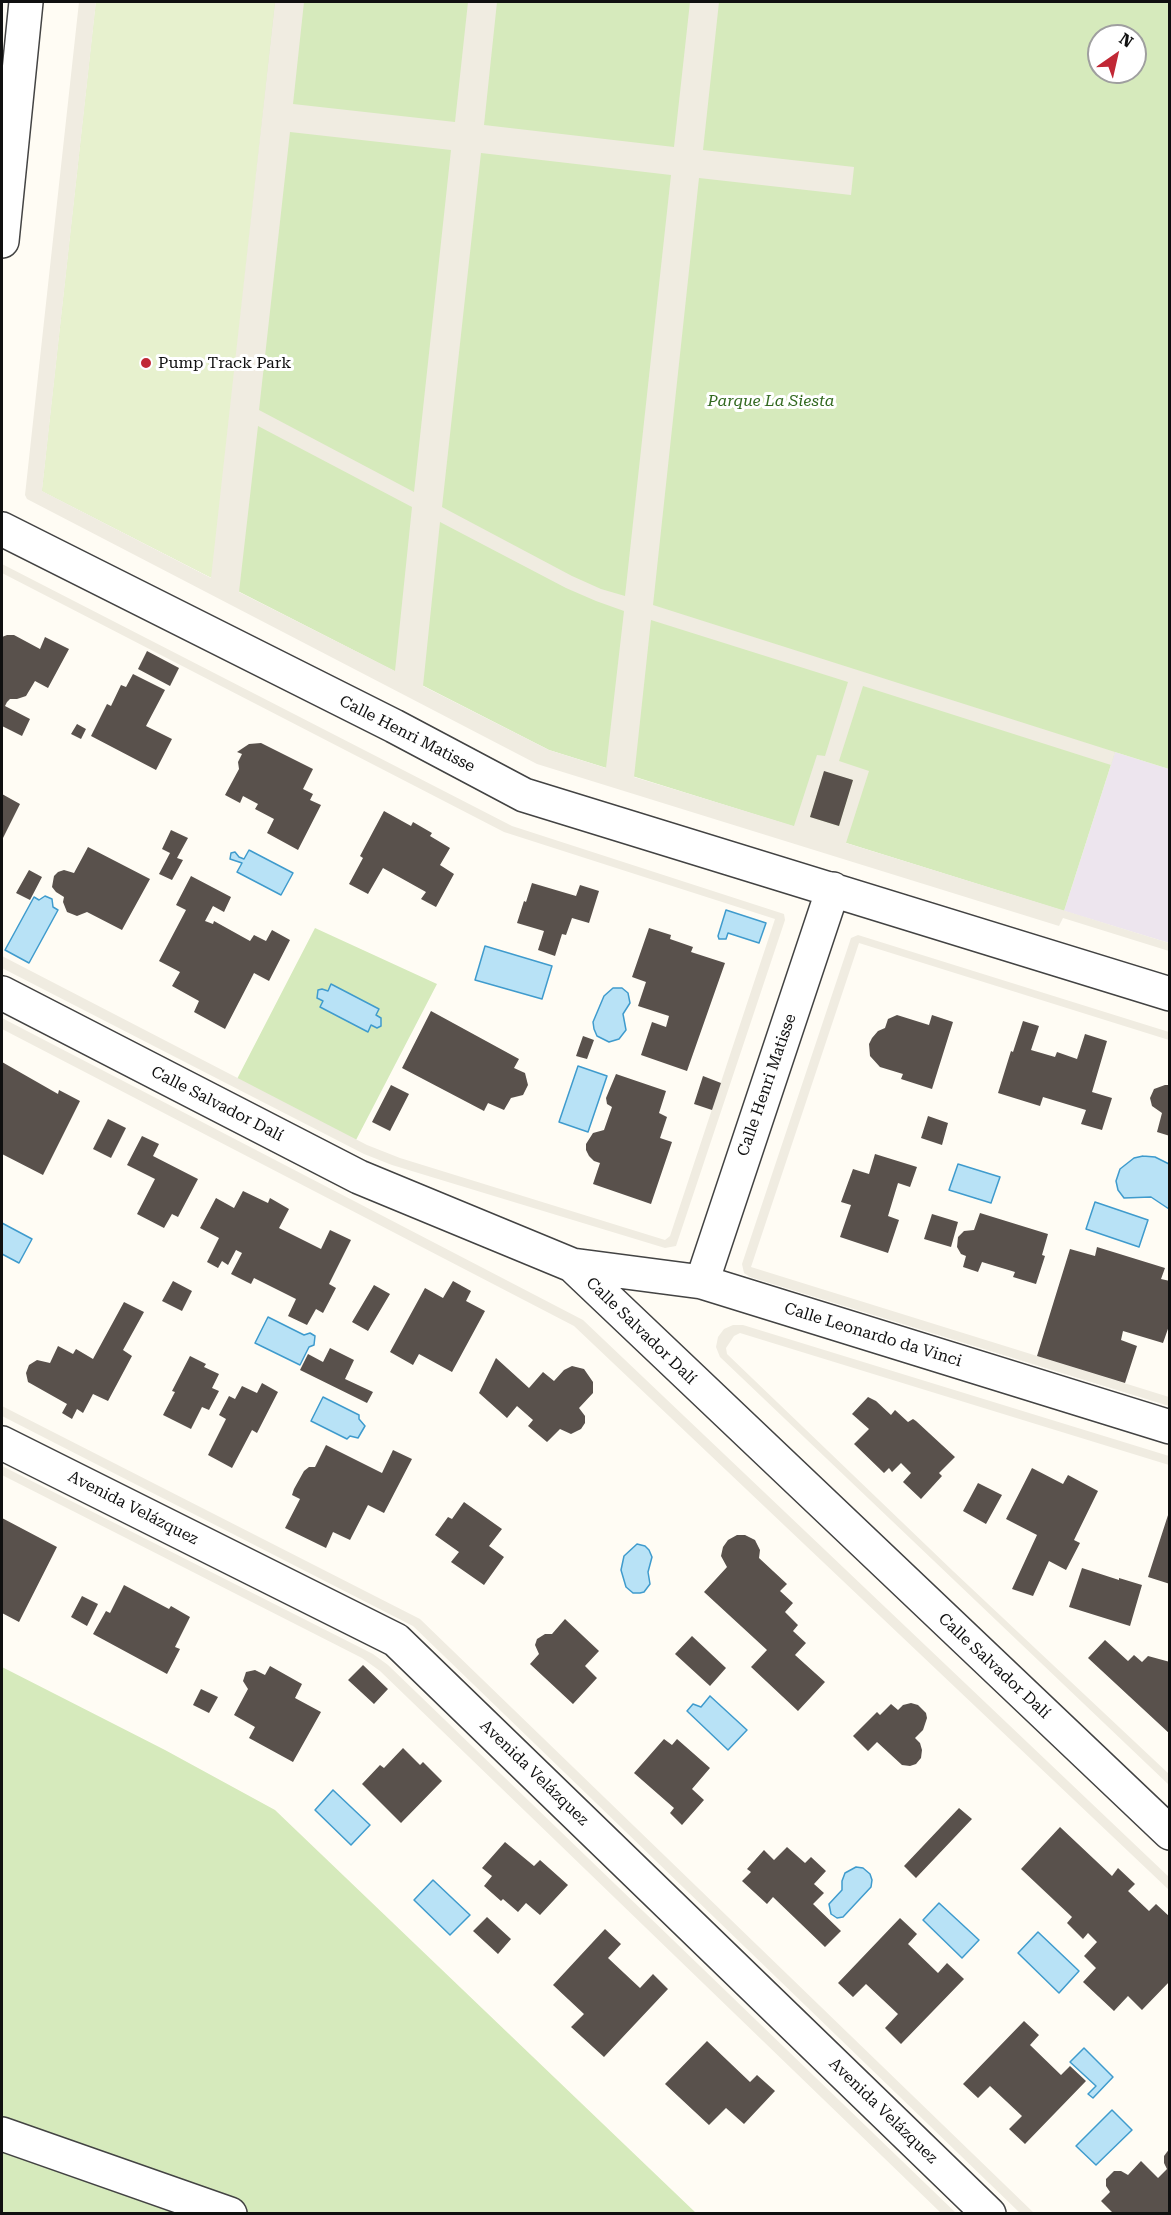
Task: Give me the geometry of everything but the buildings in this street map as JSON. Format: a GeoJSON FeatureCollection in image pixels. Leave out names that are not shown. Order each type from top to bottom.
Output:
{"type":"FeatureCollection","features":[{"type":"Feature","properties":{"kind":"street"},"geometry":{"type":"LineString","coordinates":[[2,241],[11,61],[26,2]]}},
{"type":"Feature","properties":{"kind":"street","name":"Calle Henri Matisse"},"geometry":{"type":"LineString","coordinates":[[2,529],[394,726],[524,795],[1170,994]]}},
{"type":"Feature","properties":{"kind":"street","name":"Calle Henri Matisse"},"geometry":{"type":"LineString","coordinates":[[702,1282],[833,889]]}},
{"type":"Feature","properties":{"kind":"street","name":"Calle Salvador Dalí"},"geometry":{"type":"LineString","coordinates":[[2,993],[359,1177],[572,1265],[1170,1833]]}},
{"type":"Feature","properties":{"kind":"street","name":"Calle Leonardo da Vinci"},"geometry":{"type":"LineString","coordinates":[[572,1265],[702,1282],[1170,1427]]}},
{"type":"Feature","properties":{"kind":"street","name":"Avenida Velázquez"},"geometry":{"type":"LineString","coordinates":[[2,1443],[396,1640],[989,2214]]}},
{"type":"Feature","properties":{"kind":"street"},"geometry":{"type":"LineString","coordinates":[[2,2134],[230,2214]]}},
{"type":"Feature","properties":{"kind":"shaded area"},"geometry":{"type":"Polygon","coordinates":[[[79,2],[96,2],[42,491],[211,578],[275,2],[304,2],[293,104],[455,122],[468,2],[497,2],[484,125],[674,147],[690,2],[719,2],[703,150],[854,167],[851,195],[699,178],[653,605],[1115,752],[1111,765],[863,686],[839,761],[869,771],[846,843],[1169,943],[1169,951],[1063,918],[1059,926],[537,764],[27,499],[25,495],[79,2]],[[290,132],[259,410],[414,492],[451,150],[290,132]],[[481,153],[442,507],[601,589],[625,596],[671,175],[481,153]],[[258,426],[239,592],[395,671],[412,507],[258,426]],[[440,522],[423,686],[549,750],[606,768],[624,611],[566,588],[440,522]],[[651,620],[634,777],[794,826],[817,755],[825,756],[848,682],[651,620]],[[824,772],[810,817],[839,826],[853,780],[824,772]]]}},
{"type":"Feature","properties":{"kind":"shaded area"},"geometry":{"type":"Polygon","coordinates":[[[2,564],[512,826],[784,914],[785,920],[676,1246],[665,1248],[392,1165],[364,1154],[2,968],[2,956],[367,1145],[400,1158],[665,1240],[670,1236],[775,919],[504,832],[2,573],[2,564]]]}},
{"type":"Feature","properties":{"kind":"shaded area"},"geometry":{"type":"Polygon","coordinates":[[[1115,752],[1169,769],[1169,943],[1064,911],[1115,752]]]}},
{"type":"Feature","properties":{"kind":"shaded area"},"geometry":{"type":"Polygon","coordinates":[[[858,935],[1169,1032],[1169,1040],[859,943],[751,1267],[1169,1397],[1169,1406],[750,1277],[744,1273],[742,1264],[851,938],[858,935]]]}},
{"type":"Feature","properties":{"kind":"shaded area"},"geometry":{"type":"Polygon","coordinates":[[[2,1018],[583,1320],[1169,1877],[1169,1890],[574,1326],[2,1029],[2,1018]]]}},
{"type":"Feature","properties":{"kind":"shaded area"},"geometry":{"type":"Polygon","coordinates":[[[733,1325],[743,1325],[1169,1456],[1169,1465],[740,1333],[734,1336],[726,1348],[727,1354],[1169,1774],[1169,1785],[720,1357],[716,1347],[718,1337],[724,1329],[733,1325]]]}},
{"type":"Feature","properties":{"kind":"shaded area"},"geometry":{"type":"Polygon","coordinates":[[[2,1406],[420,1619],[1034,2213],[1020,2213],[413,1626],[2,1416],[2,1406]]]}},
{"type":"Feature","properties":{"kind":"shaded area"},"geometry":{"type":"Polygon","coordinates":[[[2,1466],[373,1654],[388,1665],[956,2213],[941,2213],[380,1671],[362,1658],[2,1475],[2,1466]]]}},
{"type":"Feature","properties":{"kind":"green space","name":"Parque La Siesta"},"geometry":{"type":"Polygon","coordinates":[[[96,2],[1169,2],[1169,769],[1115,752],[1064,911],[549,750],[42,491],[96,2]]]}},
{"type":"Feature","properties":{"kind":"green space","name":"Pump Track Park"},"geometry":{"type":"Polygon","coordinates":[[[96,2],[275,2],[212,578],[42,491],[96,2]]]}},
{"type":"Feature","properties":{"kind":"green space"},"geometry":{"type":"Polygon","coordinates":[[[315,928],[437,984],[356,1140],[237,1079],[315,928]]]}},
{"type":"Feature","properties":{"kind":"green space"},"geometry":{"type":"Polygon","coordinates":[[[2,1667],[165,1750],[275,1810],[696,2213],[2,2213],[2,1667]]]}},
{"type":"Feature","properties":{"kind":"water"},"geometry":{"type":"Polygon","coordinates":[[[249,850],[293,873],[281,895],[237,872],[242,863],[230,859],[231,853],[235,852],[244,859],[249,850]]]}},
{"type":"Feature","properties":{"kind":"water"},"geometry":{"type":"Polygon","coordinates":[[[45,896],[52,899],[53,907],[58,910],[29,963],[5,950],[34,897],[39,900],[45,896]]]}},
{"type":"Feature","properties":{"kind":"water"},"geometry":{"type":"Polygon","coordinates":[[[726,910],[766,923],[759,943],[728,933],[726,939],[719,939],[726,910]]]}},
{"type":"Feature","properties":{"kind":"water"},"geometry":{"type":"Polygon","coordinates":[[[485,946],[552,966],[542,999],[475,980],[485,946]]]}},
{"type":"Feature","properties":{"kind":"water"},"geometry":{"type":"Polygon","coordinates":[[[331,984],[379,1009],[376,1015],[381,1018],[381,1026],[377,1028],[371,1025],[368,1032],[320,1007],[323,1001],[317,998],[318,990],[328,991],[331,984]]]}},
{"type":"Feature","properties":{"kind":"water"},"geometry":{"type":"Polygon","coordinates":[[[613,988],[622,988],[628,993],[630,1003],[623,1014],[626,1030],[619,1039],[609,1042],[597,1036],[593,1022],[604,996],[613,988]]]}},
{"type":"Feature","properties":{"kind":"water"},"geometry":{"type":"Polygon","coordinates":[[[578,1066],[607,1076],[588,1132],[559,1122],[578,1066]]]}},
{"type":"Feature","properties":{"kind":"water"},"geometry":{"type":"Polygon","coordinates":[[[1155,1157],[1169,1164],[1169,1209],[1151,1197],[1124,1198],[1118,1190],[1116,1181],[1120,1169],[1134,1158],[1155,1157]]]}},
{"type":"Feature","properties":{"kind":"water"},"geometry":{"type":"Polygon","coordinates":[[[958,1164],[1000,1177],[991,1203],[949,1190],[958,1164]]]}},
{"type":"Feature","properties":{"kind":"water"},"geometry":{"type":"Polygon","coordinates":[[[1095,1202],[1148,1220],[1139,1247],[1086,1229],[1095,1202]]]}},
{"type":"Feature","properties":{"kind":"water"},"geometry":{"type":"Polygon","coordinates":[[[2,1223],[32,1239],[19,1263],[2,1254],[2,1223]]]}},
{"type":"Feature","properties":{"kind":"water"},"geometry":{"type":"Polygon","coordinates":[[[268,1317],[304,1335],[310,1333],[315,1336],[314,1345],[309,1347],[300,1365],[255,1343],[268,1317]]]}},
{"type":"Feature","properties":{"kind":"water"},"geometry":{"type":"Polygon","coordinates":[[[323,1397],[359,1415],[359,1419],[365,1426],[358,1438],[350,1436],[347,1439],[311,1421],[323,1397]]]}},
{"type":"Feature","properties":{"kind":"water"},"geometry":{"type":"Polygon","coordinates":[[[637,1544],[645,1546],[652,1557],[648,1572],[650,1584],[644,1592],[633,1593],[626,1587],[621,1570],[624,1556],[637,1544]]]}},
{"type":"Feature","properties":{"kind":"water"},"geometry":{"type":"Polygon","coordinates":[[[710,1696],[747,1730],[728,1750],[687,1711],[693,1704],[701,1707],[710,1696]]]}},
{"type":"Feature","properties":{"kind":"water"},"geometry":{"type":"Polygon","coordinates":[[[333,1790],[370,1825],[351,1845],[315,1810],[333,1790]]]}},
{"type":"Feature","properties":{"kind":"water"},"geometry":{"type":"Polygon","coordinates":[[[856,1867],[863,1868],[870,1874],[871,1887],[843,1917],[837,1918],[831,1914],[829,1904],[842,1890],[845,1873],[856,1867]]]}},
{"type":"Feature","properties":{"kind":"water"},"geometry":{"type":"Polygon","coordinates":[[[433,1880],[470,1915],[450,1935],[414,1900],[433,1880]]]}},
{"type":"Feature","properties":{"kind":"water"},"geometry":{"type":"Polygon","coordinates":[[[939,1903],[979,1940],[962,1958],[923,1920],[939,1903]]]}},
{"type":"Feature","properties":{"kind":"water"},"geometry":{"type":"Polygon","coordinates":[[[1038,1932],[1079,1971],[1059,1993],[1018,1953],[1038,1932]]]}},
{"type":"Feature","properties":{"kind":"water"},"geometry":{"type":"Polygon","coordinates":[[[1084,2048],[1113,2077],[1093,2098],[1088,2094],[1096,2086],[1070,2062],[1084,2048]]]}},
{"type":"Feature","properties":{"kind":"water"},"geometry":{"type":"Polygon","coordinates":[[[1112,2110],[1132,2130],[1096,2165],[1076,2146],[1112,2110]]]}},
{"type":"Feature","properties":{"kind":"place","name":"Pump Track Park"},"geometry":{"type":"Point","coordinates":[146,363]}}]}
